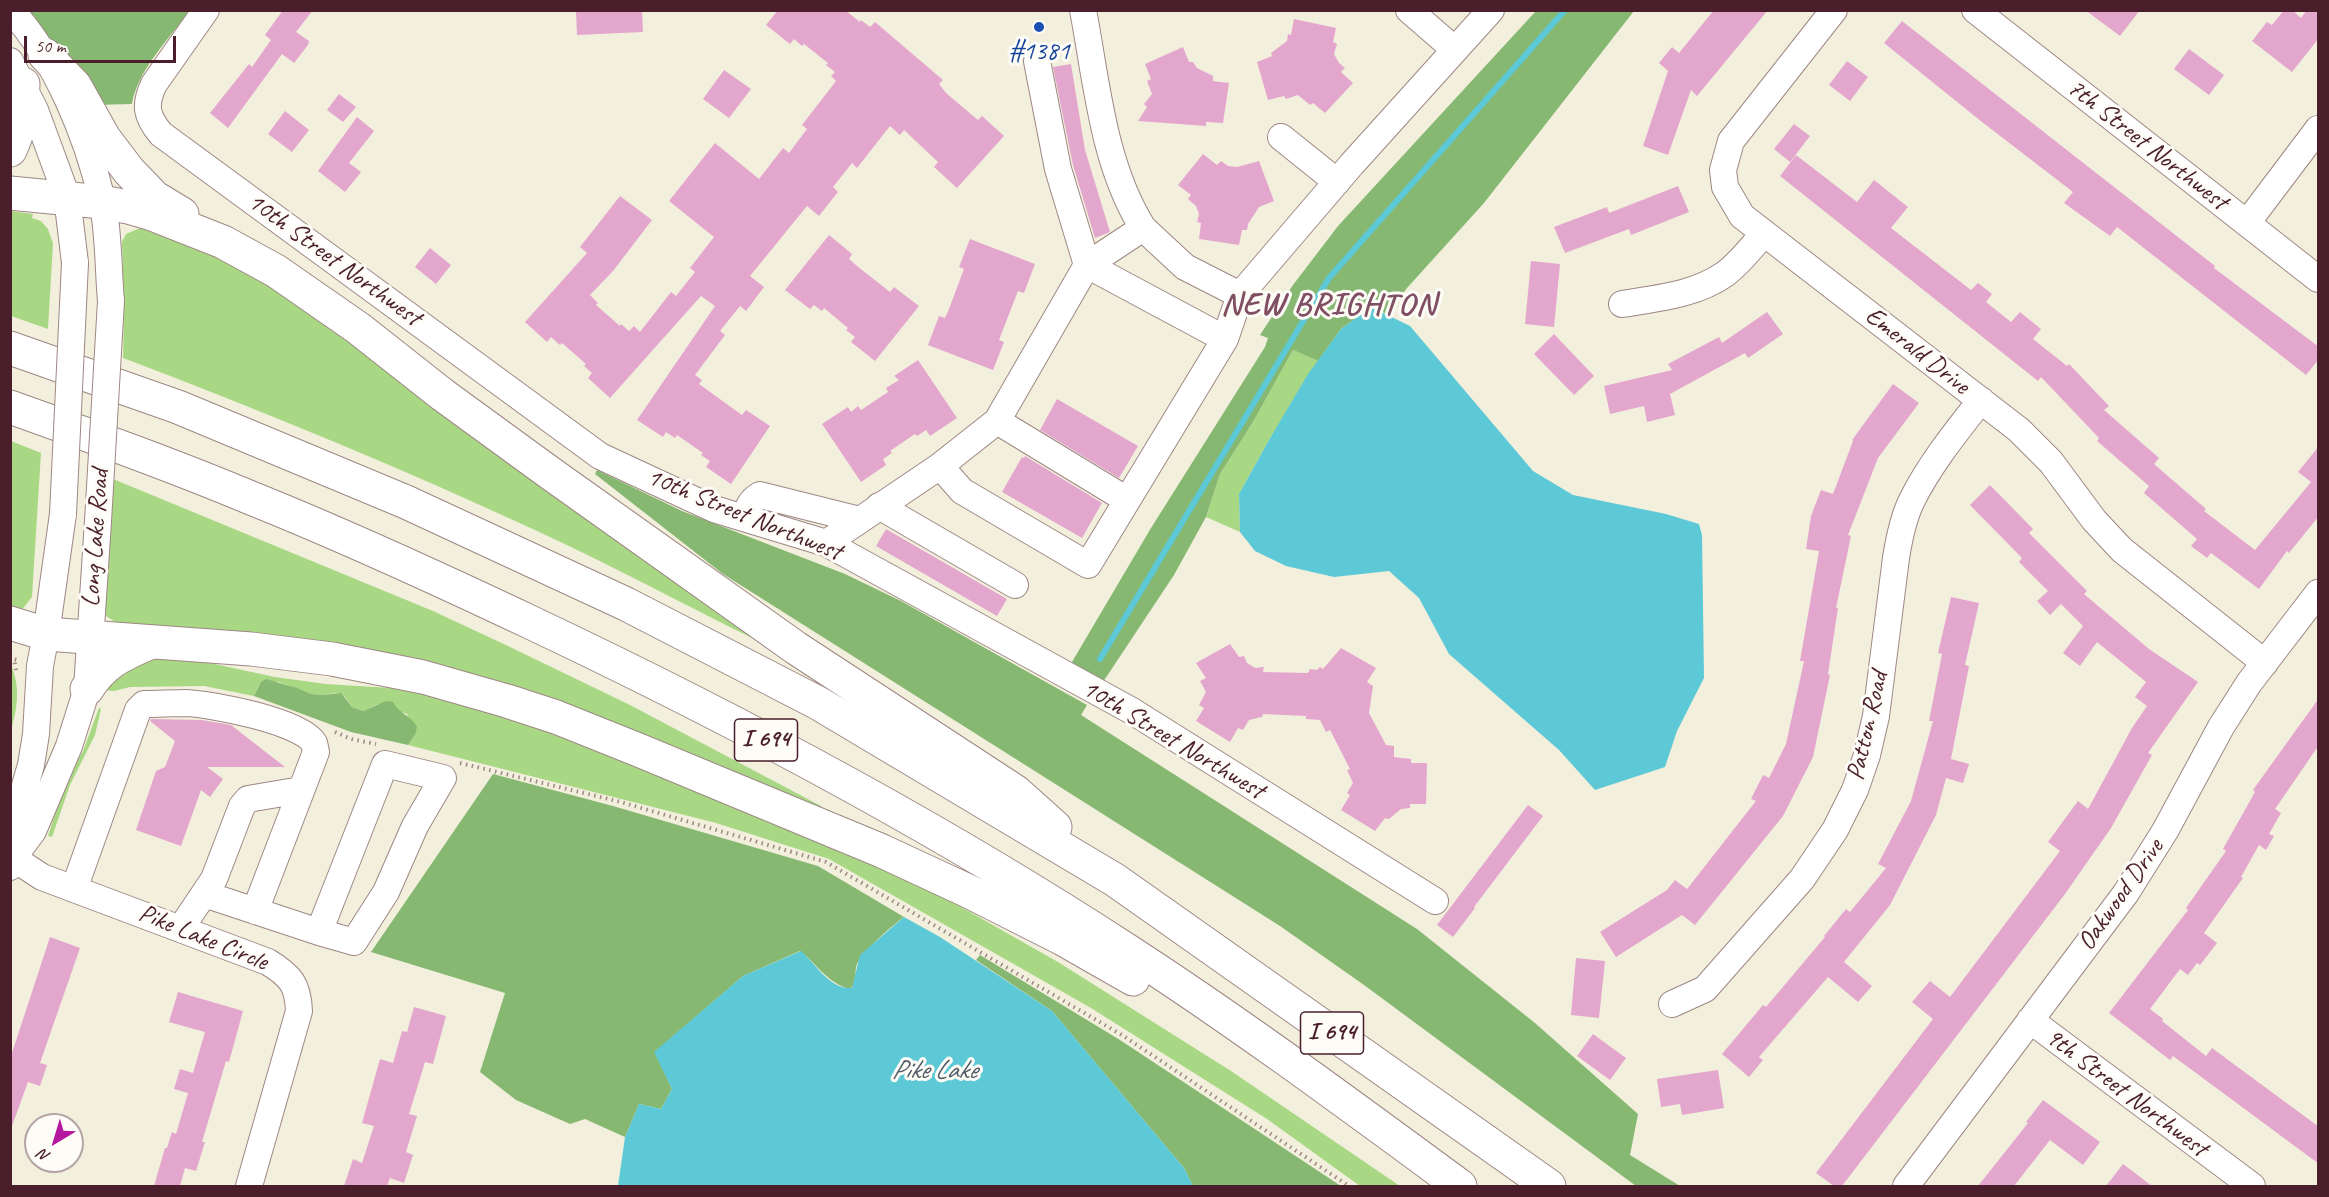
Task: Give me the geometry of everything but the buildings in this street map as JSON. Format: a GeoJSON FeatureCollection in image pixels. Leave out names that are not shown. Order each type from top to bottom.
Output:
{"type":"FeatureCollection","features":[{"type":"Feature","properties":{"kind":"highway"},"geometry":{"type":"LineString","coordinates":[[45,55],[75,86],[104,138],[129,171],[154,198],[186,216],[223,242]]}},
{"type":"Feature","properties":{"kind":"highway"},"geometry":{"type":"LineString","coordinates":[[10,150],[21,117],[17,72]]}},
{"type":"Feature","properties":{"kind":"highway"},"geometry":{"type":"LineString","coordinates":[[10,193],[102,202],[152,214],[250,255],[297,284],[487,427],[796,648],[1016,792],[1115,880]]}},
{"type":"Feature","properties":{"kind":"highway","name":"I 694"},"geometry":{"type":"LineString","coordinates":[[10,348],[178,407],[406,502],[626,604],[818,703],[1115,880],[1548,1186]]}},
{"type":"Feature","properties":{"kind":"highway","name":"I 694"},"geometry":{"type":"LineString","coordinates":[[10,407],[161,462],[386,555],[604,657],[793,754],[929,829],[1126,950],[1294,1064],[1460,1186]]}},
{"type":"Feature","properties":{"kind":"highway"},"geometry":{"type":"LineString","coordinates":[[10,623],[46,634],[251,649],[342,661],[423,676],[556,717],[749,794],[926,871],[1089,953],[1179,1007],[1451,1186]]}},
{"type":"Feature","properties":{"kind":"highway"},"geometry":{"type":"LineString","coordinates":[[87,689],[97,674],[111,661],[150,643]]}},
{"type":"Feature","properties":{"kind":"street"},"geometry":{"type":"LineString","coordinates":[[10,10],[45,55],[82,131],[102,202]]}},
{"type":"Feature","properties":{"kind":"street","name":"10th Street Northwest"},"geometry":{"type":"LineString","coordinates":[[206,10],[154,84],[146,105],[154,126],[167,139],[415,318],[600,456],[714,508],[826,543],[1132,711],[1435,901]]}},
{"type":"Feature","properties":{"kind":"street"},"geometry":{"type":"LineString","coordinates":[[1083,10],[1107,143],[1131,208],[1143,228],[1185,267],[1240,295]]}},
{"type":"Feature","properties":{"kind":"street"},"geometry":{"type":"LineString","coordinates":[[1409,10],[1455,50]]}},
{"type":"Feature","properties":{"kind":"street"},"geometry":{"type":"LineString","coordinates":[[940,466],[962,491],[1088,565],[1225,339],[1240,295],[1337,182],[1491,10]]}},
{"type":"Feature","properties":{"kind":"street","name":"Emerald Drive"},"geometry":{"type":"LineString","coordinates":[[1834,10],[1731,141],[1723,170],[1725,187],[1742,216],[2019,430],[2051,462],[2094,520],[2122,550],[2265,663]]}},
{"type":"Feature","properties":{"kind":"street","name":"7th Street Northwest"},"geometry":{"type":"LineString","coordinates":[[1975,10],[2319,279]]}},
{"type":"Feature","properties":{"kind":"street"},"geometry":{"type":"LineString","coordinates":[[1036,61],[1058,169],[1088,265],[1225,339]]}},
{"type":"Feature","properties":{"kind":"street"},"geometry":{"type":"LineString","coordinates":[[17,72],[67,197]]}},
{"type":"Feature","properties":{"kind":"street"},"geometry":{"type":"LineString","coordinates":[[2247,223],[2319,129]]}},
{"type":"Feature","properties":{"kind":"street"},"geometry":{"type":"LineString","coordinates":[[1281,137],[1337,182]]}},
{"type":"Feature","properties":{"kind":"street","name":"Long Lake Road"},"geometry":{"type":"LineString","coordinates":[[12,860],[15,820],[31,765],[36,734],[40,666],[63,514],[75,263],[67,197]]}},
{"type":"Feature","properties":{"kind":"street","name":"Long Lake Road"},"geometry":{"type":"LineString","coordinates":[[12,860],[33,831],[69,746],[87,689],[111,301],[102,202]]}},
{"type":"Feature","properties":{"kind":"street"},"geometry":{"type":"LineString","coordinates":[[826,543],[940,466],[997,421],[1088,265],[1143,228]]}},
{"type":"Feature","properties":{"kind":"street"},"geometry":{"type":"LineString","coordinates":[[1622,304],[1678,294],[1703,286],[1725,274],[1745,256],[1764,233]]}},
{"type":"Feature","properties":{"kind":"street","name":"Patton Road"},"geometry":{"type":"LineString","coordinates":[[1672,1004],[1705,989],[1802,879],[1835,830],[1855,790],[1867,755],[1876,716],[1896,558],[1911,501],[1944,449],[1981,400]]}},
{"type":"Feature","properties":{"kind":"street"},"geometry":{"type":"LineString","coordinates":[[997,421],[1127,500]]}},
{"type":"Feature","properties":{"kind":"street"},"geometry":{"type":"LineString","coordinates":[[745,518],[748,506],[760,495],[869,513],[1015,585]]}},
{"type":"Feature","properties":{"kind":"street","name":"Oakwood Drive"},"geometry":{"type":"LineString","coordinates":[[1905,1186],[2126,893],[2165,831],[2221,727],[2265,663],[2319,593]]}},
{"type":"Feature","properties":{"kind":"street"},"geometry":{"type":"LineString","coordinates":[[74,889],[136,715],[144,704],[188,703],[231,709],[269,719],[304,734],[314,742],[316,752],[255,911]]}},
{"type":"Feature","properties":{"kind":"street"},"geometry":{"type":"LineString","coordinates":[[204,894],[319,932],[354,942],[386,892],[416,826],[443,778],[385,764],[319,932]]}},
{"type":"Feature","properties":{"kind":"street"},"geometry":{"type":"LineString","coordinates":[[181,928],[214,879],[242,806],[248,800],[301,790]]}},
{"type":"Feature","properties":{"kind":"street","name":"Pike Lake Circle"},"geometry":{"type":"LineString","coordinates":[[12,860],[42,877],[268,962],[292,980],[299,993],[299,1011],[249,1186]]}},
{"type":"Feature","properties":{"kind":"street","name":"9th Street Northwest"},"geometry":{"type":"LineString","coordinates":[[2030,1020],[2252,1186]]}},
{"type":"Feature","properties":{"kind":"path"},"geometry":{"type":"LineString","coordinates":[[330,731],[351,739],[385,746]]}},
{"type":"Feature","properties":{"kind":"path"},"geometry":{"type":"LineString","coordinates":[[453,761],[621,802],[826,862],[1122,1035],[1349,1186]]}},
{"type":"Feature","properties":{"kind":"green space"},"geometry":{"type":"Polygon","coordinates":[[[25,11],[190,11],[147,67],[140,79],[132,104],[93,105],[25,11]]]}},
{"type":"Feature","properties":{"kind":"green space"},"geometry":{"type":"Polygon","coordinates":[[[1536,11],[1634,11],[1484,203],[1407,288],[1387,314],[1371,307],[1341,329],[1318,361],[1293,350],[1253,422],[1220,474],[1206,517],[1174,575],[1101,685],[1069,667],[1151,528],[1265,347],[1268,338],[1260,335],[1293,285],[1338,226],[1536,11]]]}},
{"type":"Feature","properties":{"kind":"green space"},"geometry":{"type":"Polygon","coordinates":[[[10,211],[33,214],[32,218],[41,221],[48,229],[53,243],[48,329],[11,316],[10,211]]]}},
{"type":"Feature","properties":{"kind":"green space"},"geometry":{"type":"Polygon","coordinates":[[[140,228],[226,261],[292,300],[524,468],[760,632],[756,640],[592,557],[435,485],[332,441],[123,358],[122,242],[126,234],[140,228]]]}},
{"type":"Feature","properties":{"kind":"green space"},"geometry":{"type":"Polygon","coordinates":[[[1293,350],[1318,361],[1239,494],[1240,532],[1206,517],[1220,474],[1253,422],[1293,350]]]}},
{"type":"Feature","properties":{"kind":"green space"},"geometry":{"type":"Polygon","coordinates":[[[11,441],[41,453],[32,597],[20,612],[11,610],[11,441]]]}},
{"type":"Feature","properties":{"kind":"green space"},"geometry":{"type":"Polygon","coordinates":[[[597,470],[682,511],[845,574],[901,601],[1087,705],[1081,715],[1417,929],[1535,1023],[1638,1114],[1630,1155],[1680,1186],[1636,1186],[1364,985],[1280,926],[723,574],[595,474],[597,470]]]}},
{"type":"Feature","properties":{"kind":"green space"},"geometry":{"type":"Polygon","coordinates":[[[113,479],[433,611],[630,705],[821,806],[817,814],[627,732],[118,624],[106,616],[104,610],[113,479]]]}},
{"type":"Feature","properties":{"kind":"green space"},"geometry":{"type":"Polygon","coordinates":[[[160,657],[191,659],[275,677],[326,684],[407,689],[472,706],[569,738],[822,841],[940,895],[1058,962],[1231,1071],[1400,1186],[1360,1186],[1267,1119],[1091,1008],[829,859],[716,823],[408,745],[415,735],[407,714],[378,704],[363,711],[352,707],[344,696],[336,693],[311,694],[279,682],[261,682],[254,696],[204,686],[130,687],[114,691],[103,690],[119,667],[160,657]]]}},
{"type":"Feature","properties":{"kind":"green space"},"geometry":{"type":"Polygon","coordinates":[[[11,665],[16,682],[17,698],[11,731],[11,665]]]}},
{"type":"Feature","properties":{"kind":"green space"},"geometry":{"type":"Polygon","coordinates":[[[266,679],[311,694],[341,693],[352,707],[363,711],[386,701],[393,702],[417,727],[415,735],[408,745],[351,732],[254,696],[261,682],[266,679]]]}},
{"type":"Feature","properties":{"kind":"green space"},"geometry":{"type":"Polygon","coordinates":[[[99,708],[101,709],[95,735],[70,785],[52,837],[48,836],[64,785],[83,751],[99,708]]]}},
{"type":"Feature","properties":{"kind":"green space"},"geometry":{"type":"Polygon","coordinates":[[[493,774],[613,806],[818,866],[904,917],[861,957],[853,986],[850,989],[829,978],[800,951],[743,976],[655,1052],[672,1089],[661,1109],[639,1104],[625,1137],[585,1119],[570,1124],[516,1100],[480,1072],[505,993],[371,952],[493,774]]]}},
{"type":"Feature","properties":{"kind":"green space"},"geometry":{"type":"Polygon","coordinates":[[[980,955],[1120,1040],[1341,1186],[1193,1186],[1184,1168],[1052,1011],[976,960],[980,955]]]}},
{"type":"Feature","properties":{"kind":"water"},"geometry":{"type":"Polygon","coordinates":[[[1371,307],[1410,326],[1533,471],[1573,495],[1666,514],[1699,524],[1702,535],[1704,678],[1677,731],[1665,767],[1595,790],[1559,750],[1449,654],[1419,598],[1389,571],[1334,577],[1286,566],[1255,551],[1240,532],[1239,494],[1269,440],[1308,374],[1341,329],[1371,307]]]}},
{"type":"Feature","properties":{"kind":"water","name":"Pike Lake"},"geometry":{"type":"Polygon","coordinates":[[[904,917],[940,937],[1052,1011],[1184,1168],[1193,1186],[618,1186],[625,1137],[639,1104],[661,1109],[672,1089],[654,1052],[743,976],[801,951],[830,980],[837,985],[852,988],[860,955],[904,917]]]}},
{"type":"Feature","properties":{"kind":"waterway"},"geometry":{"type":"LineString","coordinates":[[1100,659],[1329,278],[1565,10]]}},
{"type":"Feature","properties":{"kind":"place","name":"#1381"},"geometry":{"type":"Point","coordinates":[1039,27]}},
{"type":"Feature","properties":{"kind":"district","name":"NEW BRIGHTON"},"geometry":{"type":"Point","coordinates":[1329,306]}}]}
